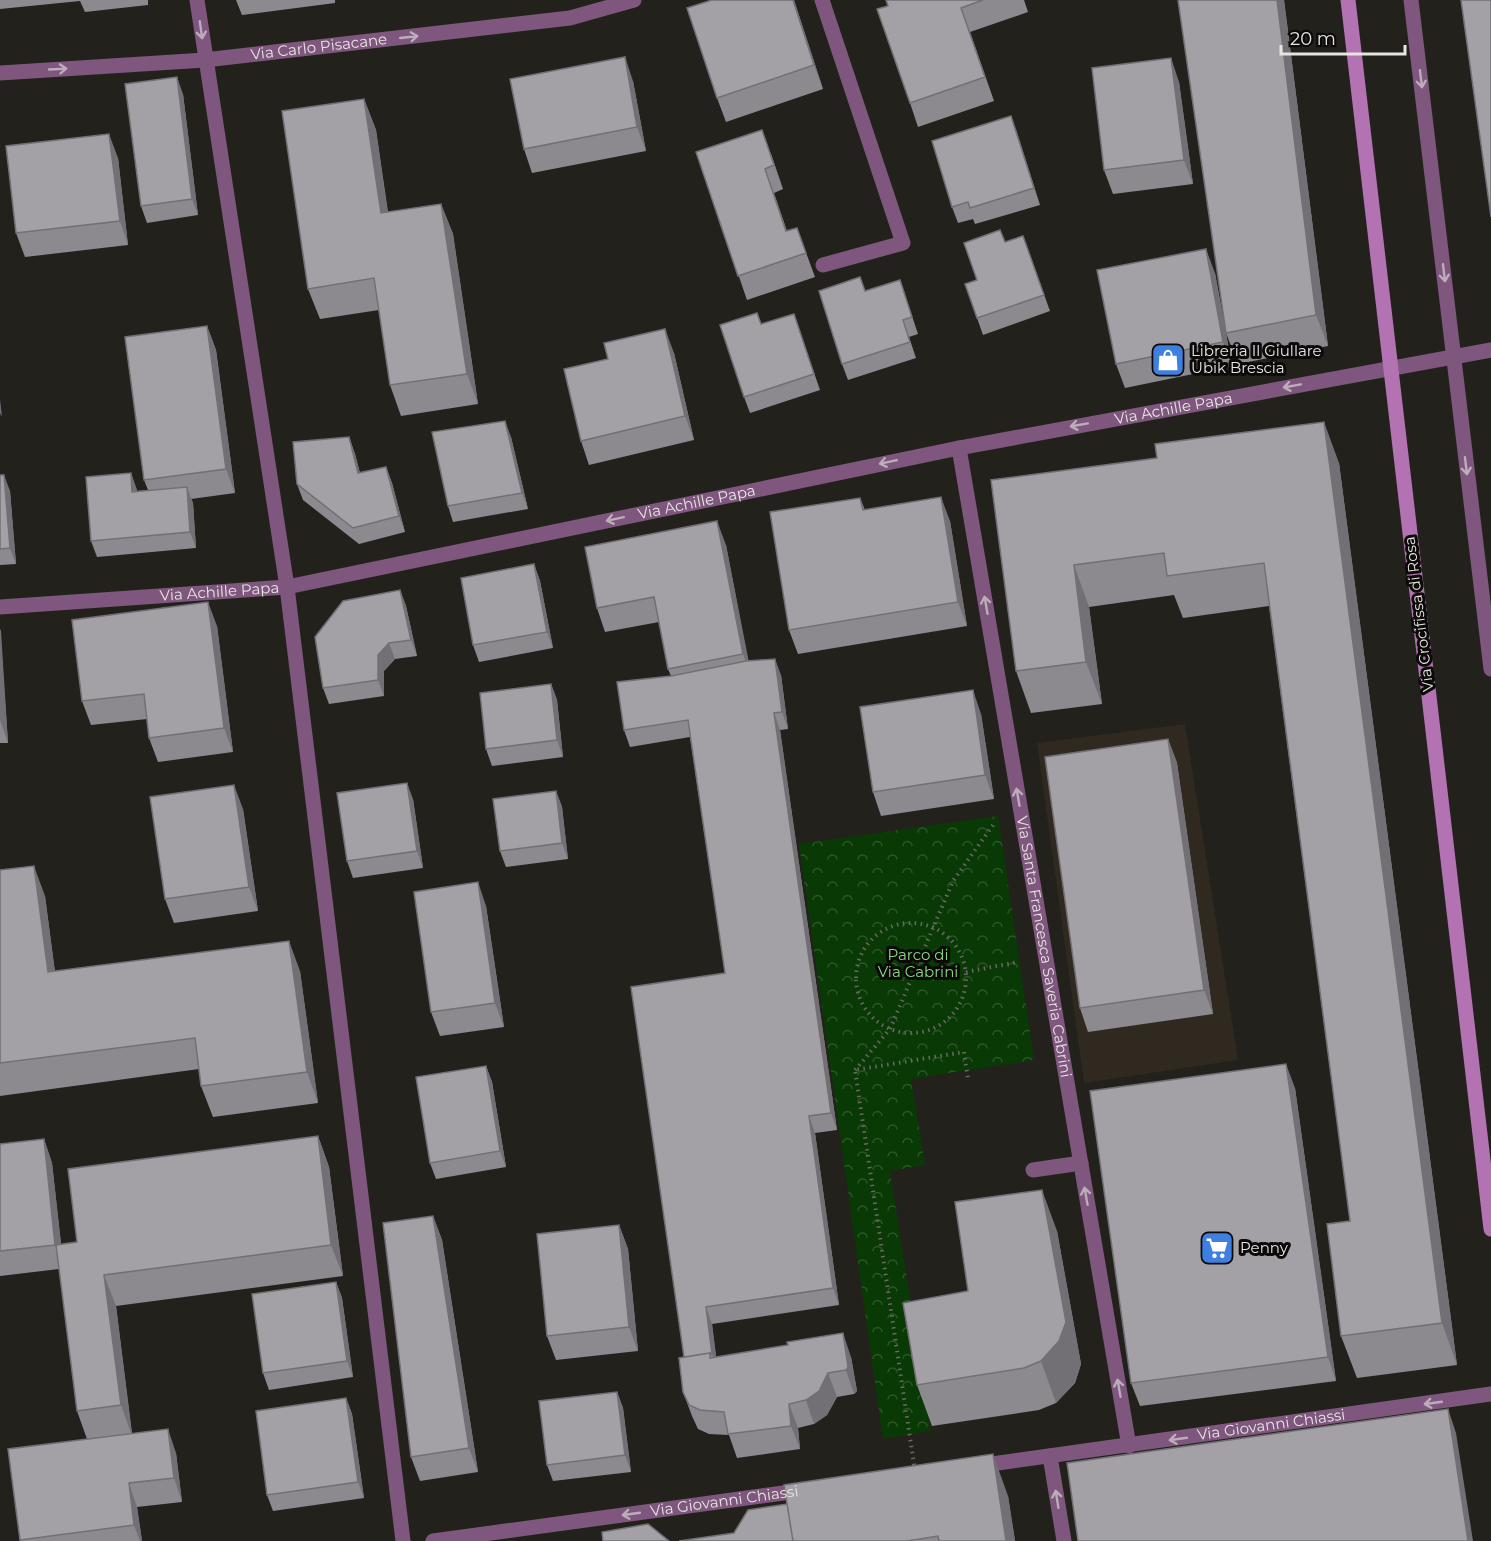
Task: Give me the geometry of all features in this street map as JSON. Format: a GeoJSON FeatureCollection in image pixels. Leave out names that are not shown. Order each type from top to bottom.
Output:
{"type":"FeatureCollection","features":[{"type":"Feature","properties":{"kind":"street"},"geometry":{"type":"LineString","coordinates":[[197,0],[287,587],[403,1541]]}},
{"type":"Feature","properties":{"kind":"street","name":"Via Carlo Pisacane"},"geometry":{"type":"LineString","coordinates":[[0,73],[205,60],[570,18],[634,0]]}},
{"type":"Feature","properties":{"kind":"street"},"geometry":{"type":"LineString","coordinates":[[822,0],[903,243],[823,265]]}},
{"type":"Feature","properties":{"kind":"street","name":"Via Crocifissa di Rosa"},"geometry":{"type":"LineString","coordinates":[[1348,0],[1491,1229]]}},
{"type":"Feature","properties":{"kind":"street"},"geometry":{"type":"LineString","coordinates":[[1411,0],[1491,669]]}},
{"type":"Feature","properties":{"kind":"street","name":"Via Achille Papa"},"geometry":{"type":"LineString","coordinates":[[0,607],[287,587],[959,448],[1491,350]]}},
{"type":"Feature","properties":{"kind":"street","name":"Via Santa Francesca Saveria Cabrini"},"geometry":{"type":"LineString","coordinates":[[959,448],[1129,1446]]}},
{"type":"Feature","properties":{"kind":"street"},"geometry":{"type":"LineString","coordinates":[[1034,1170],[1081,1163]]}},
{"type":"Feature","properties":{"kind":"street","name":"Via Giovanni Chiassi"},"geometry":{"type":"LineString","coordinates":[[916,1475],[1491,1394]]}},
{"type":"Feature","properties":{"kind":"street"},"geometry":{"type":"LineString","coordinates":[[1050,1456],[1064,1541]]}},
{"type":"Feature","properties":{"kind":"street","name":"Via Giovanni Chiassi"},"geometry":{"type":"LineString","coordinates":[[433,1541],[824,1488]]}},
{"type":"Feature","properties":{"kind":"path"},"geometry":{"type":"LineString","coordinates":[[916,1475],[855,1070],[890,1029],[953,881],[982,838],[1018,794]]}},
{"type":"Feature","properties":{"kind":"path"},"geometry":{"type":"LineString","coordinates":[[915,923],[933,927],[950,938],[961,953],[966,972],[965,991],[957,1008],[944,1022],[927,1031],[908,1033],[890,1029],[874,1018],[864,1005],[858,990],[856,973],[860,957],[869,943],[881,932],[896,925],[915,923]]}},
{"type":"Feature","properties":{"kind":"path"},"geometry":{"type":"LineString","coordinates":[[966,972],[1046,957]]}},
{"type":"Feature","properties":{"kind":"path"},"geometry":{"type":"LineString","coordinates":[[855,1070],[964,1052],[968,1079]]}},
{"type":"Feature","properties":{"kind":"shaded area"},"geometry":{"type":"Polygon","coordinates":[[[1185,724],[1238,1060],[1084,1083],[1037,743],[1185,724]]]}},
{"type":"Feature","properties":{"kind":"green space","name":"Parco di Via Cabrini"},"geometry":{"type":"Polygon","coordinates":[[[998,816],[1034,1060],[911,1079],[925,1165],[890,1171],[931,1431],[883,1439],[799,844],[998,816]]]}},
{"type":"Feature","properties":{"kind":"building"},"geometry":{"type":"Polygon","coordinates":[[[712,0],[793,0],[814,65],[717,98],[687,8],[712,0]]]}},
{"type":"Feature","properties":{"kind":"building"},"geometry":{"type":"Polygon","coordinates":[[[886,0],[983,0],[961,8],[985,77],[910,103],[877,9],[888,6],[886,0]]]}},
{"type":"Feature","properties":{"kind":"building"},"geometry":{"type":"Polygon","coordinates":[[[1178,0],[1277,0],[1316,315],[1226,333],[1178,0]]]}},
{"type":"Feature","properties":{"kind":"building"},"geometry":{"type":"Polygon","coordinates":[[[1461,0],[1491,0],[1491,217],[1461,0]]]}},
{"type":"Feature","properties":{"kind":"building"},"geometry":{"type":"Polygon","coordinates":[[[625,57],[637,127],[524,149],[510,79],[625,57]]]}},
{"type":"Feature","properties":{"kind":"building"},"geometry":{"type":"Polygon","coordinates":[[[1171,58],[1184,160],[1104,170],[1092,68],[1171,58]]]}},
{"type":"Feature","properties":{"kind":"building"},"geometry":{"type":"Polygon","coordinates":[[[177,77],[192,199],[141,206],[125,84],[177,77]]]}},
{"type":"Feature","properties":{"kind":"building"},"geometry":{"type":"Polygon","coordinates":[[[364,99],[381,213],[441,204],[467,374],[390,385],[374,278],[308,289],[282,111],[364,99]]]}},
{"type":"Feature","properties":{"kind":"building"},"geometry":{"type":"Polygon","coordinates":[[[1011,116],[1034,188],[970,208],[968,202],[952,207],[932,141],[1011,116]]]}},
{"type":"Feature","properties":{"kind":"building"},"geometry":{"type":"Polygon","coordinates":[[[762,130],[774,165],[765,169],[786,231],[797,228],[806,253],[738,276],[696,152],[762,130]]]}},
{"type":"Feature","properties":{"kind":"building"},"geometry":{"type":"Polygon","coordinates":[[[109,134],[120,221],[16,233],[6,146],[109,134]]]}},
{"type":"Feature","properties":{"kind":"building"},"geometry":{"type":"Polygon","coordinates":[[[1000,230],[1005,242],[1023,236],[1044,295],[977,318],[965,284],[977,280],[964,243],[1000,230]]]}},
{"type":"Feature","properties":{"kind":"building"},"geometry":{"type":"Polygon","coordinates":[[[1206,249],[1223,342],[1116,364],[1097,270],[1206,249]]]}},
{"type":"Feature","properties":{"kind":"building"},"geometry":{"type":"Polygon","coordinates":[[[860,277],[865,291],[900,280],[912,317],[903,320],[910,342],[842,364],[819,291],[860,277]]]}},
{"type":"Feature","properties":{"kind":"building"},"geometry":{"type":"Polygon","coordinates":[[[757,313],[761,324],[794,314],[814,374],[744,397],[720,325],[757,313]]]}},
{"type":"Feature","properties":{"kind":"building"},"geometry":{"type":"Polygon","coordinates":[[[207,326],[226,469],[144,480],[125,337],[207,326]]]}},
{"type":"Feature","properties":{"kind":"building"},"geometry":{"type":"Polygon","coordinates":[[[665,329],[685,416],[581,441],[564,369],[608,359],[604,343],[665,329]]]}},
{"type":"Feature","properties":{"kind":"building"},"geometry":{"type":"Polygon","coordinates":[[[505,421],[522,493],[448,506],[432,432],[505,421]]]}},
{"type":"Feature","properties":{"kind":"building"},"geometry":{"type":"Polygon","coordinates":[[[1324,422],[1442,1323],[1341,1336],[1327,1224],[1350,1221],[1264,563],[1167,576],[1164,553],[1074,565],[1086,662],[1016,671],[991,480],[1157,458],[1155,444],[1324,422]]]}},
{"type":"Feature","properties":{"kind":"building"},"geometry":{"type":"Polygon","coordinates":[[[349,437],[358,473],[386,467],[399,516],[353,528],[297,484],[293,442],[349,437]]]}},
{"type":"Feature","properties":{"kind":"building"},"geometry":{"type":"Polygon","coordinates":[[[131,473],[132,492],[187,487],[190,532],[91,541],[86,477],[131,473]]]}},
{"type":"Feature","properties":{"kind":"building"},"geometry":{"type":"Polygon","coordinates":[[[0,475],[4,475],[10,548],[0,549],[0,475]]]}},
{"type":"Feature","properties":{"kind":"building"},"geometry":{"type":"Polygon","coordinates":[[[941,497],[958,602],[789,630],[770,512],[860,498],[863,510],[941,497]]]}},
{"type":"Feature","properties":{"kind":"building"},"geometry":{"type":"Polygon","coordinates":[[[717,521],[743,654],[668,669],[654,597],[597,608],[585,547],[717,521]]]}},
{"type":"Feature","properties":{"kind":"building"},"geometry":{"type":"Polygon","coordinates":[[[534,564],[547,632],[473,645],[461,578],[534,564]]]}},
{"type":"Feature","properties":{"kind":"building"},"geometry":{"type":"Polygon","coordinates":[[[400,590],[411,640],[389,643],[378,655],[378,680],[323,688],[315,637],[343,601],[400,590]]]}},
{"type":"Feature","properties":{"kind":"building"},"geometry":{"type":"Polygon","coordinates":[[[208,602],[224,728],[149,738],[144,694],[82,701],[72,620],[208,602]]]}},
{"type":"Feature","properties":{"kind":"building"},"geometry":{"type":"Polygon","coordinates":[[[775,659],[782,712],[774,713],[831,1113],[809,1116],[833,1288],[706,1307],[712,1354],[684,1357],[631,987],[725,973],[688,720],[624,730],[617,682],[671,676],[746,661],[775,659]]]}},
{"type":"Feature","properties":{"kind":"building"},"geometry":{"type":"Polygon","coordinates":[[[551,684],[557,740],[486,749],[480,693],[551,684]]]}},
{"type":"Feature","properties":{"kind":"building"},"geometry":{"type":"Polygon","coordinates":[[[973,690],[985,775],[873,792],[860,707],[973,690]]]}},
{"type":"Feature","properties":{"kind":"building"},"geometry":{"type":"Polygon","coordinates":[[[1168,739],[1204,990],[1080,1008],[1045,757],[1168,739]]]}},
{"type":"Feature","properties":{"kind":"building"},"geometry":{"type":"Polygon","coordinates":[[[407,783],[417,851],[347,861],[337,793],[407,783]]]}},
{"type":"Feature","properties":{"kind":"building"},"geometry":{"type":"Polygon","coordinates":[[[234,785],[249,887],[165,899],[150,797],[234,785]]]}},
{"type":"Feature","properties":{"kind":"building"},"geometry":{"type":"Polygon","coordinates":[[[556,791],[562,843],[500,851],[493,799],[556,791]]]}},
{"type":"Feature","properties":{"kind":"building"},"geometry":{"type":"Polygon","coordinates":[[[34,866],[48,972],[289,941],[307,1072],[201,1086],[195,1038],[0,1063],[0,870],[34,866]]]}},
{"type":"Feature","properties":{"kind":"building"},"geometry":{"type":"Polygon","coordinates":[[[478,882],[495,1003],[431,1012],[414,892],[478,882]]]}},
{"type":"Feature","properties":{"kind":"building","name":"Penny"},"geometry":{"type":"Polygon","coordinates":[[[1286,1064],[1328,1357],[1131,1383],[1090,1091],[1286,1064]]]}},
{"type":"Feature","properties":{"kind":"building"},"geometry":{"type":"Polygon","coordinates":[[[486,1066],[500,1151],[430,1163],[416,1077],[486,1066]]]}},
{"type":"Feature","properties":{"kind":"building"},"geometry":{"type":"Polygon","coordinates":[[[318,1136],[331,1245],[104,1275],[121,1405],[77,1411],[56,1245],[77,1242],[68,1169],[318,1136]]]}},
{"type":"Feature","properties":{"kind":"building"},"geometry":{"type":"Polygon","coordinates":[[[44,1139],[55,1245],[0,1251],[0,1144],[44,1139]]]}},
{"type":"Feature","properties":{"kind":"building"},"geometry":{"type":"Polygon","coordinates":[[[1042,1190],[1066,1322],[1059,1341],[1041,1361],[1024,1368],[917,1385],[903,1303],[968,1291],[955,1202],[1042,1190]]]}},
{"type":"Feature","properties":{"kind":"building"},"geometry":{"type":"Polygon","coordinates":[[[433,1216],[469,1448],[411,1457],[383,1223],[433,1216]]]}},
{"type":"Feature","properties":{"kind":"building"},"geometry":{"type":"Polygon","coordinates":[[[619,1225],[629,1327],[547,1336],[537,1234],[619,1225]]]}},
{"type":"Feature","properties":{"kind":"building"},"geometry":{"type":"Polygon","coordinates":[[[336,1282],[347,1361],[263,1373],[252,1294],[336,1282]]]}},
{"type":"Feature","properties":{"kind":"building"},"geometry":{"type":"Polygon","coordinates":[[[843,1333],[848,1367],[846,1370],[828,1373],[819,1391],[806,1400],[789,1404],[791,1426],[728,1434],[724,1412],[700,1410],[689,1405],[683,1392],[679,1358],[710,1353],[710,1358],[843,1333]]]}},
{"type":"Feature","properties":{"kind":"building"},"geometry":{"type":"Polygon","coordinates":[[[617,1392],[625,1455],[547,1465],[539,1401],[617,1392]]]}},
{"type":"Feature","properties":{"kind":"building"},"geometry":{"type":"Polygon","coordinates":[[[346,1398],[358,1482],[267,1495],[256,1411],[346,1398]]]}},
{"type":"Feature","properties":{"kind":"building"},"geometry":{"type":"Polygon","coordinates":[[[1448,1409],[1468,1541],[1078,1541],[1067,1463],[1448,1409]]]}},
{"type":"Feature","properties":{"kind":"building"},"geometry":{"type":"Polygon","coordinates":[[[168,1429],[174,1478],[129,1483],[134,1525],[20,1540],[8,1449],[168,1429]]]}},
{"type":"Feature","properties":{"kind":"building"},"geometry":{"type":"Polygon","coordinates":[[[993,1454],[1006,1541],[939,1541],[938,1536],[907,1541],[793,1541],[784,1485],[993,1454]]]}},
{"type":"Feature","properties":{"kind":"building"},"geometry":{"type":"Polygon","coordinates":[[[787,1504],[793,1541],[679,1541],[734,1533],[748,1510],[787,1504]]]}},
{"type":"Feature","properties":{"kind":"building"},"geometry":{"type":"Polygon","coordinates":[[[648,1524],[669,1541],[603,1541],[602,1532],[648,1524]]]}},
{"type":"Feature","properties":{"kind":"place","name":"Libreria Il Giullare Ubik Brescia"},"geometry":{"type":"Point","coordinates":[1168,360]}},
{"type":"Feature","properties":{"kind":"place","name":"Penny"},"geometry":{"type":"Point","coordinates":[1217,1248]}}]}
